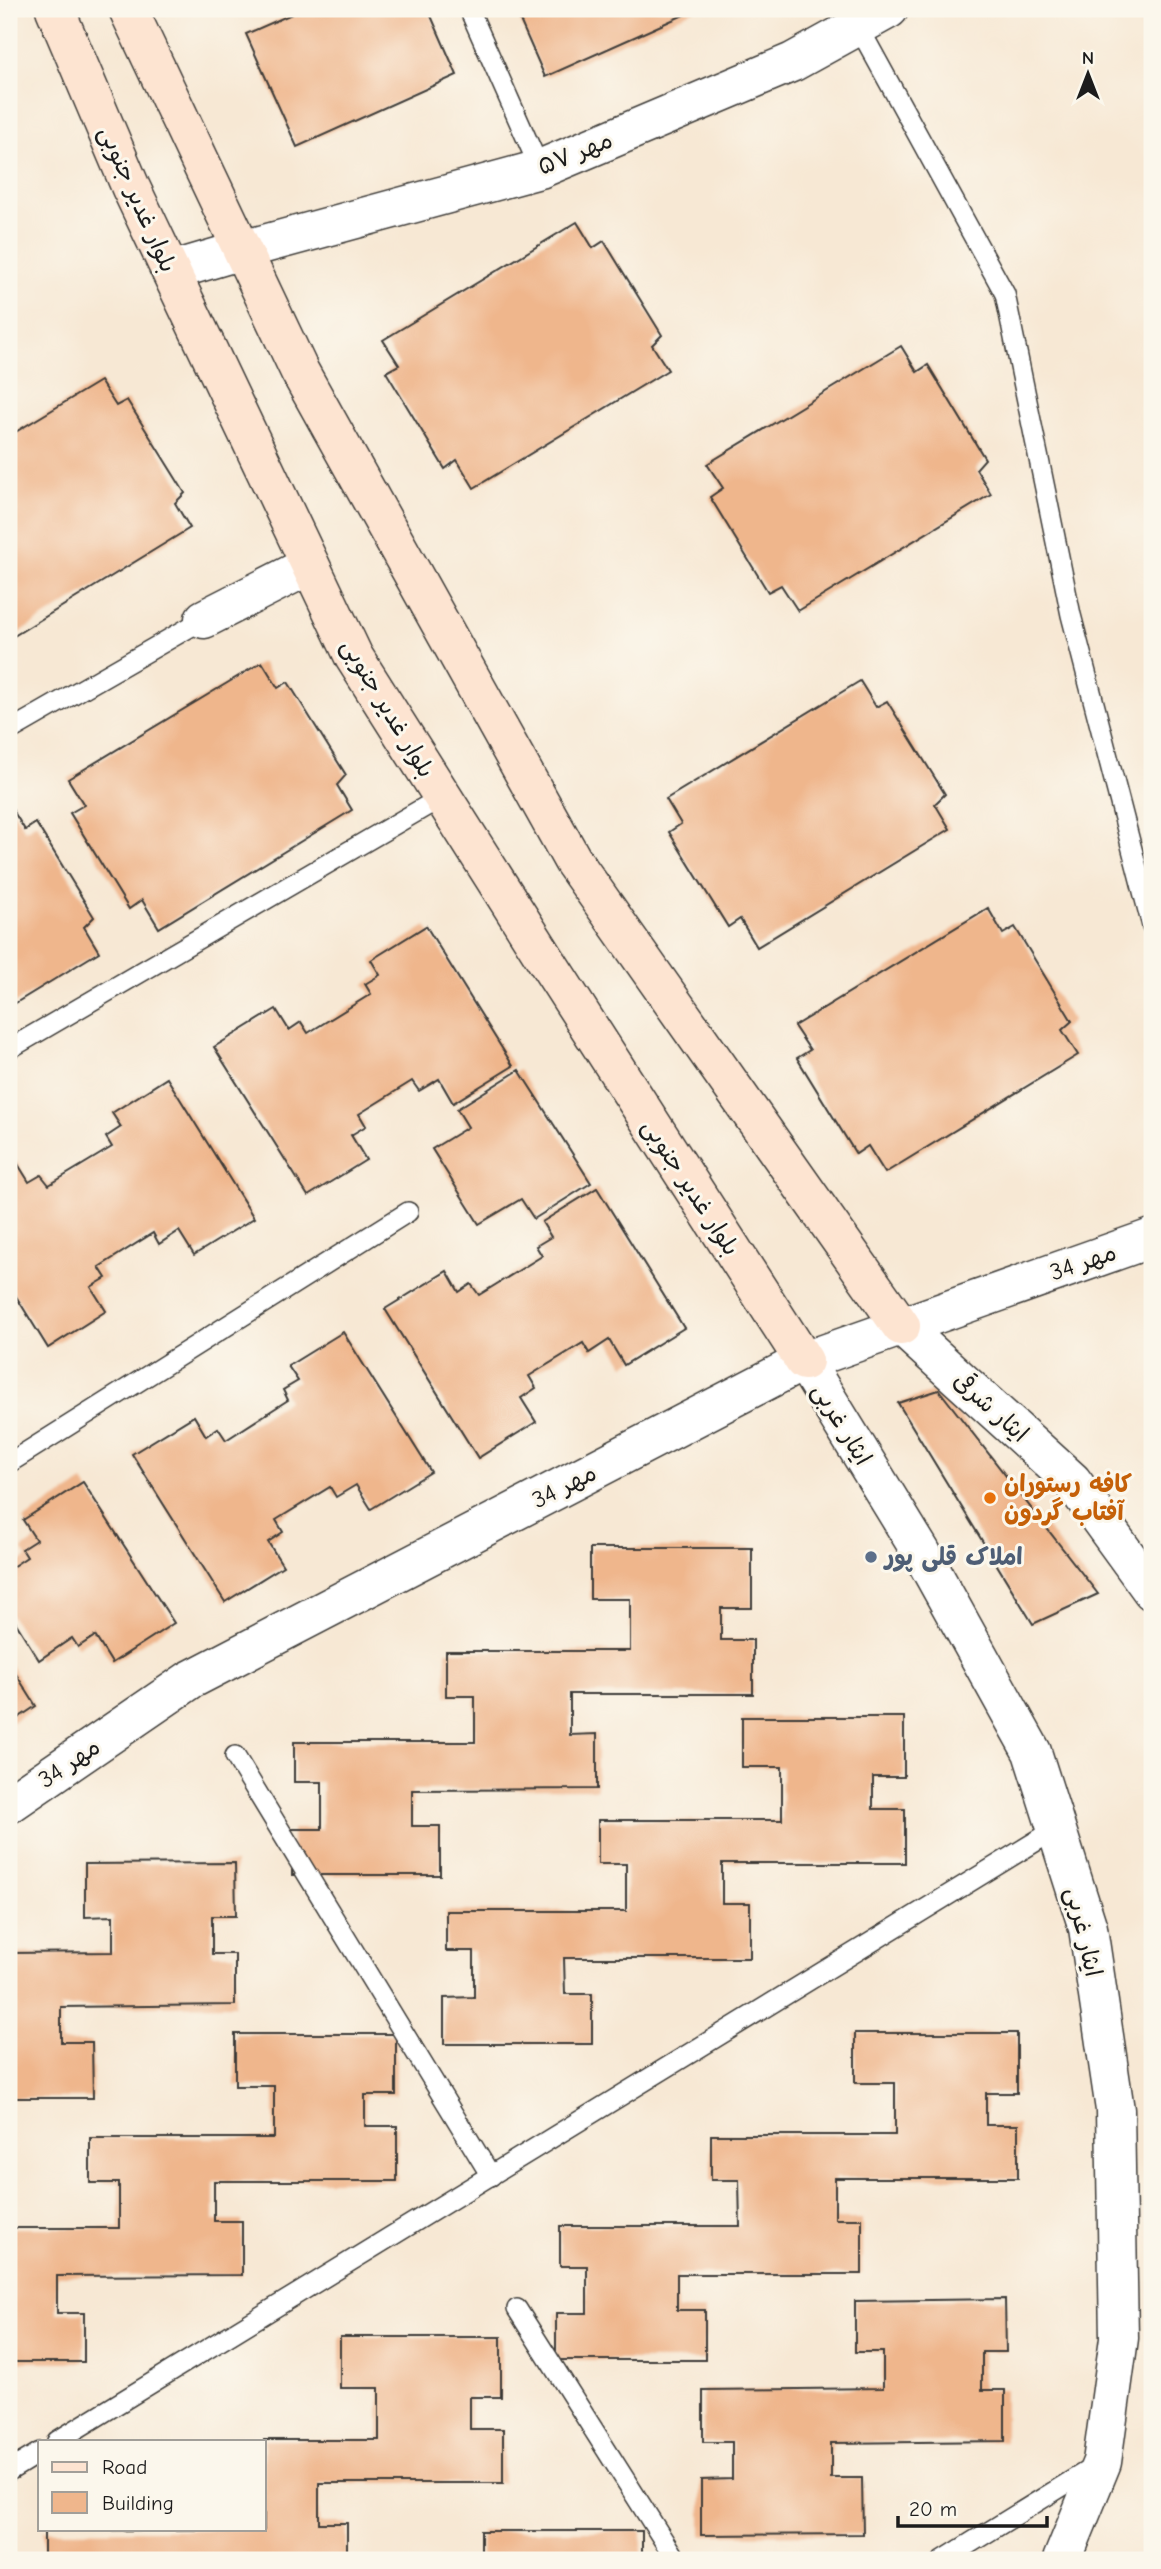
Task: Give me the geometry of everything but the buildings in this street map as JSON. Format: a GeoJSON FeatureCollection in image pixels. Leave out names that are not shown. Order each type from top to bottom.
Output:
{"type":"FeatureCollection","features":[{"type":"Feature","properties":{"kind":"main road","name":"بلوار غدیر جنوبی"},"geometry":{"type":"LineString","coordinates":[[55,9],[131,188],[354,657],[804,1361]]}},
{"type":"Feature","properties":{"kind":"main road"},"geometry":{"type":"LineString","coordinates":[[128,9],[300,372],[573,861],[901,1326]]}},
{"type":"Feature","properties":{"kind":"street","name":"مهر ۵۷"},"geometry":{"type":"LineString","coordinates":[[171,271],[540,169],[793,62],[865,14]]}},
{"type":"Feature","properties":{"kind":"street"},"geometry":{"type":"LineString","coordinates":[[204,619],[310,565]]}},
{"type":"Feature","properties":{"kind":"street","name":"مهر 34"},"geometry":{"type":"LineString","coordinates":[[9,1804],[190,1680],[804,1361],[1152,1238]]}},
{"type":"Feature","properties":{"kind":"street","name":"ایثار شرقی"},"geometry":{"type":"LineString","coordinates":[[901,1326],[1072,1481],[1152,1591]]}},
{"type":"Feature","properties":{"kind":"street","name":"ایثار غربی"},"geometry":{"type":"LineString","coordinates":[[804,1361],[921,1552],[1032,1752],[1088,1928],[1115,2110],[1119,2337],[1102,2462],[1062,2560]]}},
{"type":"Feature","properties":{"kind":"lane"},"geometry":{"type":"LineString","coordinates":[[469,9],[540,169]]}},
{"type":"Feature","properties":{"kind":"lane"},"geometry":{"type":"LineString","coordinates":[[865,14],[1006,295],[1071,615],[1152,926]]}},
{"type":"Feature","properties":{"kind":"lane"},"geometry":{"type":"LineString","coordinates":[[9,731],[204,619]]}},
{"type":"Feature","properties":{"kind":"lane"},"geometry":{"type":"LineString","coordinates":[[9,1049],[442,797]]}},
{"type":"Feature","properties":{"kind":"lane"},"geometry":{"type":"LineString","coordinates":[[9,1463],[408,1212]]}},
{"type":"Feature","properties":{"kind":"lane"},"geometry":{"type":"LineString","coordinates":[[236,1756],[491,2176]]}},
{"type":"Feature","properties":{"kind":"lane"},"geometry":{"type":"LineString","coordinates":[[59,2440],[1056,1829]]}},
{"type":"Feature","properties":{"kind":"lane"},"geometry":{"type":"LineString","coordinates":[[517,2309],[676,2560]]}},
{"type":"Feature","properties":{"kind":"lane"},"geometry":{"type":"LineString","coordinates":[[9,2471],[38,2453]]}},
{"type":"Feature","properties":{"kind":"lane"},"geometry":{"type":"LineString","coordinates":[[943,2560],[1102,2462]]}},
{"type":"Feature","properties":{"kind":"place","name":"کافه رستوران آفتاب گردون"},"geometry":{"type":"Point","coordinates":[990,1498]}},
{"type":"Feature","properties":{"kind":"place","name":"املاک قلی پور"},"geometry":{"type":"Point","coordinates":[871,1557]}}]}
